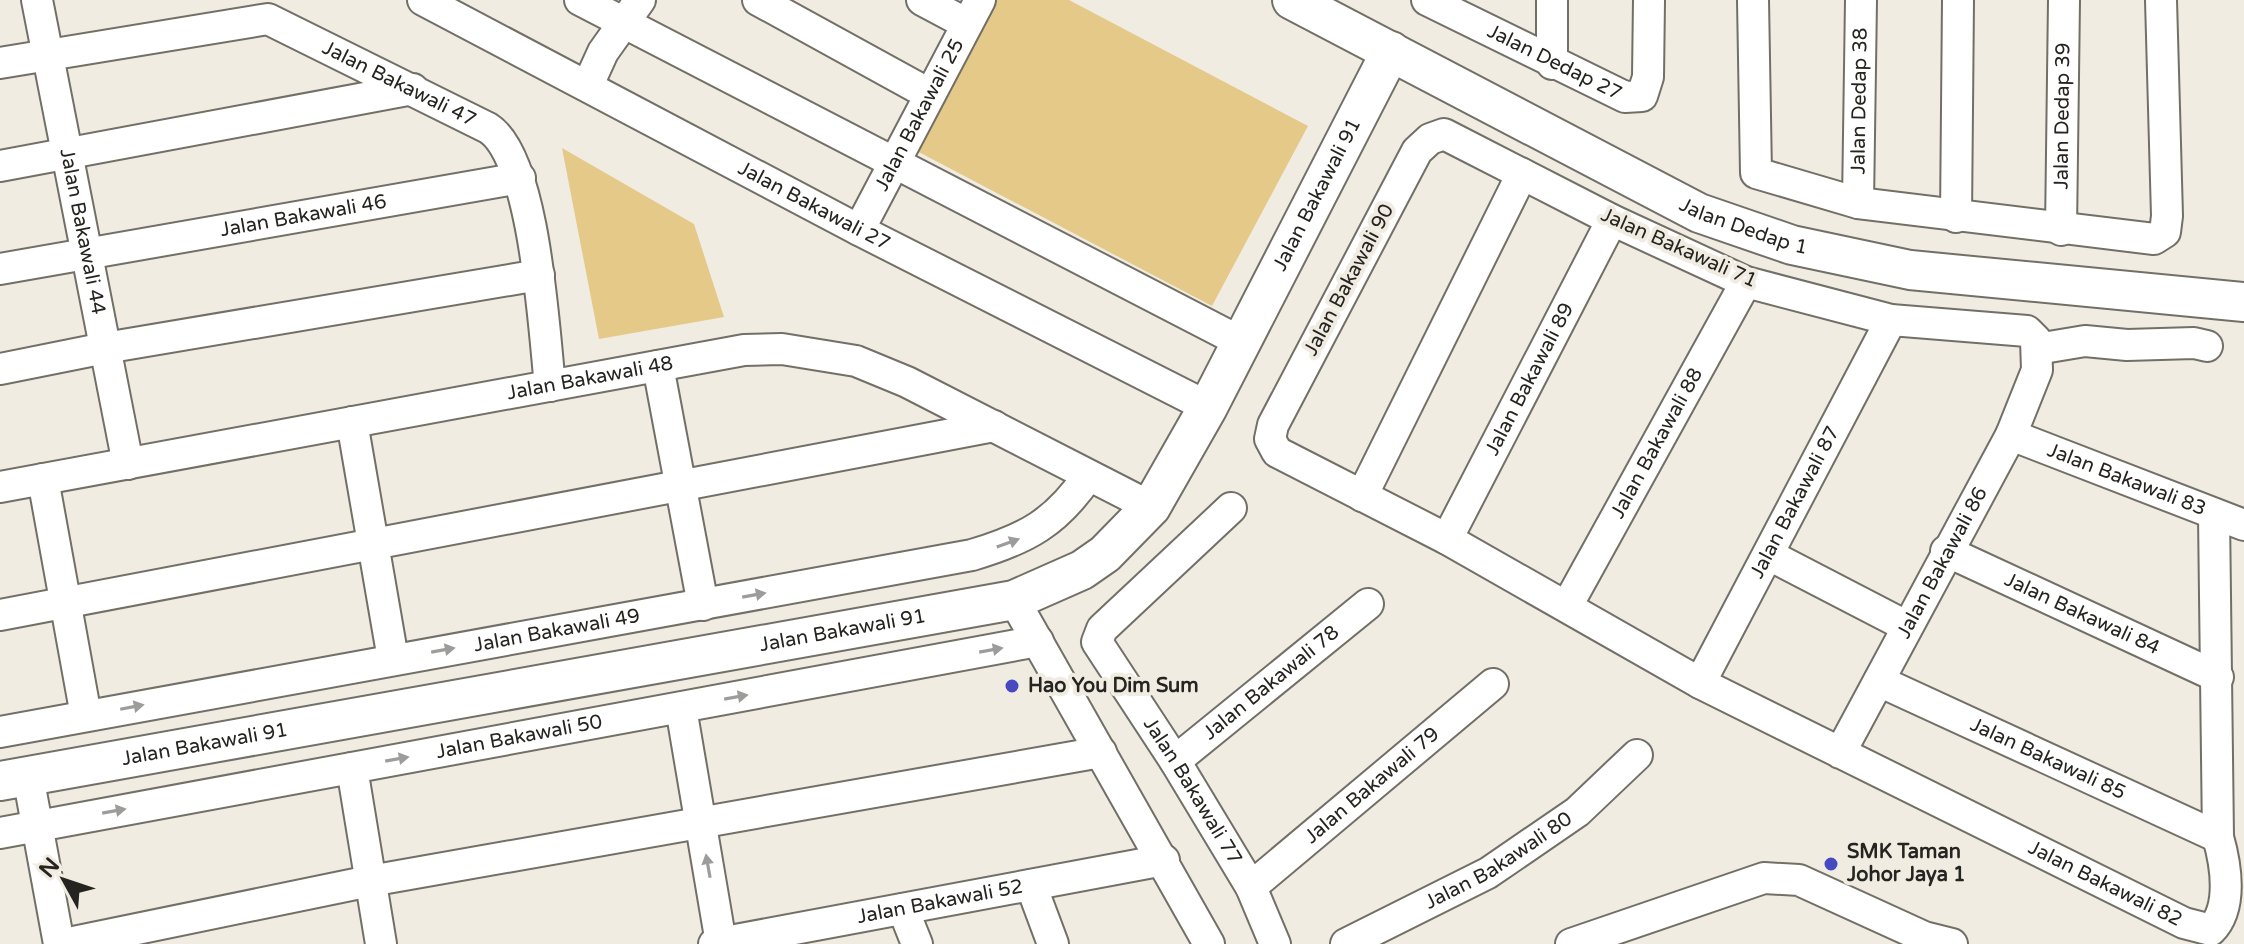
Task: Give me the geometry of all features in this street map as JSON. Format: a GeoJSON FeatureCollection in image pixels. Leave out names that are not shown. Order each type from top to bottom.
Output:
{"type":"FeatureCollection","features":[{"type":"Feature","properties":{"kind":"main road","name":"Jalan Dedap 1"},"geometry":{"type":"LineString","coordinates":[[1292,0],[1699,213],[1792,245],[1910,270],[2244,302]]}},
{"type":"Feature","properties":{"kind":"main road","name":"Jalan Bakawali 91"},"geometry":{"type":"LineString","coordinates":[[14,779],[1014,600],[1094,562],[1130,531],[1151,507],[1208,407],[1391,51]]}},
{"type":"Feature","properties":{"kind":"street","name":"Jalan Bakawali 44"},"geometry":{"type":"LineString","coordinates":[[37,0],[128,464]]}},
{"type":"Feature","properties":{"kind":"street","name":"Jalan Bakawali 27"},"geometry":{"type":"LineString","coordinates":[[423,0],[859,230],[1208,407]]}},
{"type":"Feature","properties":{"kind":"street"},"geometry":{"type":"LineString","coordinates":[[580,0],[632,11],[894,162],[1241,342]]}},
{"type":"Feature","properties":{"kind":"street"},"geometry":{"type":"LineString","coordinates":[[758,0],[929,94]]}},
{"type":"Feature","properties":{"kind":"street"},"geometry":{"type":"LineString","coordinates":[[922,0],[973,12]]}},
{"type":"Feature","properties":{"kind":"street"},"geometry":{"type":"LineString","coordinates":[[1552,0],[1552,64]]}},
{"type":"Feature","properties":{"kind":"street","name":"Jalan Dedap 27"},"geometry":{"type":"LineString","coordinates":[[1440,3],[1552,64],[1625,97],[1642,96],[1648,77],[1649,0]]}},
{"type":"Feature","properties":{"kind":"street"},"geometry":{"type":"LineString","coordinates":[[1753,0],[1756,173],[1858,203],[2154,239],[2165,232],[2167,216],[2161,0]]}},
{"type":"Feature","properties":{"kind":"street","name":"Jalan Dedap 38"},"geometry":{"type":"LineString","coordinates":[[1858,203],[1861,0]]}},
{"type":"Feature","properties":{"kind":"street"},"geometry":{"type":"LineString","coordinates":[[1956,217],[1958,0]]}},
{"type":"Feature","properties":{"kind":"street","name":"Jalan Dedap 39"},"geometry":{"type":"LineString","coordinates":[[2061,230],[2064,0]]}},
{"type":"Feature","properties":{"kind":"street"},"geometry":{"type":"LineString","coordinates":[[588,85],[603,52],[632,11]]}},
{"type":"Feature","properties":{"kind":"street","name":"Jalan Bakawali 25"},"geometry":{"type":"LineString","coordinates":[[859,230],[973,12]]}},
{"type":"Feature","properties":{"kind":"street","name":"Jalan Bakawali 47"},"geometry":{"type":"LineString","coordinates":[[0,63],[268,19],[413,89],[501,137],[510,150],[520,178],[539,275],[550,386]]}},
{"type":"Feature","properties":{"kind":"street"},"geometry":{"type":"LineString","coordinates":[[0,166],[413,89]]}},
{"type":"Feature","properties":{"kind":"street","name":"Jalan Bakawali 71"},"geometry":{"type":"LineString","coordinates":[[1444,134],[1612,220],[1746,282],[1891,320],[2027,331],[2036,340],[2037,360]]}},
{"type":"Feature","properties":{"kind":"street","name":"Jalan Bakawali 90"},"geometry":{"type":"LineString","coordinates":[[1362,496],[1277,452],[1270,439],[1273,425],[1417,151],[1430,139],[1444,134]]}},
{"type":"Feature","properties":{"kind":"street"},"geometry":{"type":"LineString","coordinates":[[1522,174],[1362,496],[1447,539],[1700,683],[1840,753]]}},
{"type":"Feature","properties":{"kind":"street","name":"Jalan Bakawali 46"},"geometry":{"type":"LineString","coordinates":[[0,269],[520,178]]}},
{"type":"Feature","properties":{"kind":"street","name":"Jalan Bakawali 89"},"geometry":{"type":"LineString","coordinates":[[1447,539],[1612,220]]}},
{"type":"Feature","properties":{"kind":"street"},"geometry":{"type":"LineString","coordinates":[[0,369],[105,348],[539,275]]}},
{"type":"Feature","properties":{"kind":"street","name":"Jalan Bakawali 88"},"geometry":{"type":"LineString","coordinates":[[1567,606],[1746,282]]}},
{"type":"Feature","properties":{"kind":"street","name":"Jalan Bakawali 87"},"geometry":{"type":"LineString","coordinates":[[1700,683],[1891,320]]}},
{"type":"Feature","properties":{"kind":"street"},"geometry":{"type":"LineString","coordinates":[[2037,360],[2085,341],[2127,345],[2194,343],[2207,346]]}},
{"type":"Feature","properties":{"kind":"street","name":"Jalan Bakawali 48"},"geometry":{"type":"LineString","coordinates":[[0,487],[744,350],[822,353],[856,361],[907,382],[1151,507]]}},
{"type":"Feature","properties":{"kind":"street","name":"Jalan Bakawali 86"},"geometry":{"type":"LineString","coordinates":[[1840,753],[2011,435],[2037,360]]}},
{"type":"Feature","properties":{"kind":"street"},"geometry":{"type":"LineString","coordinates":[[658,366],[703,605]]}},
{"type":"Feature","properties":{"kind":"street"},"geometry":{"type":"LineString","coordinates":[[352,422],[393,659]]}},
{"type":"Feature","properties":{"kind":"street"},"geometry":{"type":"LineString","coordinates":[[0,615],[994,426]]}},
{"type":"Feature","properties":{"kind":"street","name":"Jalan Bakawali 83"},"geometry":{"type":"LineString","coordinates":[[2011,435],[2244,525]]}},
{"type":"Feature","properties":{"kind":"street","name":"Jalan Bakawali 49"},"geometry":{"type":"LineString","coordinates":[[0,732],[972,555],[1016,542],[1061,511],[1088,476]]}},
{"type":"Feature","properties":{"kind":"street"},"geometry":{"type":"LineString","coordinates":[[43,479],[86,716]]}},
{"type":"Feature","properties":{"kind":"street","name":"Jalan Bakawali 77"},"geometry":{"type":"LineString","coordinates":[[1231,508],[1099,635],[1100,649],[1175,761],[1251,887],[1275,944]]}},
{"type":"Feature","properties":{"kind":"street","name":"Jalan Bakawali 82"},"geometry":{"type":"LineString","coordinates":[[1840,753],[2201,930],[2211,930],[2221,919],[2226,865],[2218,837],[2214,515]]}},
{"type":"Feature","properties":{"kind":"street","name":"Jalan Bakawali 84"},"geometry":{"type":"LineString","coordinates":[[1946,551],[2218,677]]}},
{"type":"Feature","properties":{"kind":"street"},"geometry":{"type":"LineString","coordinates":[[1769,555],[1906,626]]}},
{"type":"Feature","properties":{"kind":"street"},"geometry":{"type":"LineString","coordinates":[[1014,600],[1209,944]]}},
{"type":"Feature","properties":{"kind":"street","name":"Jalan Bakawali 78"},"geometry":{"type":"LineString","coordinates":[[1175,761],[1368,604]]}},
{"type":"Feature","properties":{"kind":"street","name":"Jalan Bakawali 50"},"geometry":{"type":"LineString","coordinates":[[0,833],[1038,641]]}},
{"type":"Feature","properties":{"kind":"street","name":"Jalan Bakawali 85"},"geometry":{"type":"LineString","coordinates":[[1879,681],[2218,837]]}},
{"type":"Feature","properties":{"kind":"street","name":"Jalan Bakawali 79"},"geometry":{"type":"LineString","coordinates":[[1251,887],[1493,684]]}},
{"type":"Feature","properties":{"kind":"street"},"geometry":{"type":"LineString","coordinates":[[681,708],[718,943]]}},
{"type":"Feature","properties":{"kind":"street"},"geometry":{"type":"LineString","coordinates":[[14,779],[37,826],[62,944],[370,881],[1101,752]]}},
{"type":"Feature","properties":{"kind":"street","name":"Jalan Bakawali 80"},"geometry":{"type":"LineString","coordinates":[[1346,944],[1488,873],[1577,812],[1637,755]]}},
{"type":"Feature","properties":{"kind":"street"},"geometry":{"type":"LineString","coordinates":[[352,768],[381,944]]}},
{"type":"Feature","properties":{"kind":"street","name":"Jalan Bakawali 52"},"geometry":{"type":"LineString","coordinates":[[718,943],[758,940],[1164,860]]}},
{"type":"Feature","properties":{"kind":"street"},"geometry":{"type":"LineString","coordinates":[[1571,944],[1764,878],[1799,880],[1924,937],[1952,944]]}},
{"type":"Feature","properties":{"kind":"street"},"geometry":{"type":"LineString","coordinates":[[1031,885],[1053,944]]}},
{"type":"Feature","properties":{"kind":"street"},"geometry":{"type":"LineString","coordinates":[[903,909],[917,944]]}},
{"type":"Feature","properties":{"kind":"shaded area"},"geometry":{"type":"Polygon","coordinates":[[[992,0],[1069,0],[1308,126],[1212,306],[913,149],[992,0]]]}},
{"type":"Feature","properties":{"kind":"shaded area"},"geometry":{"type":"Polygon","coordinates":[[[562,148],[694,224],[724,317],[599,339],[562,148]]]}},
{"type":"Feature","properties":{"kind":"place","name":"Hao You Dim Sum"},"geometry":{"type":"Point","coordinates":[1012,686]}},
{"type":"Feature","properties":{"kind":"place","name":"SMK Taman Johor Jaya 1"},"geometry":{"type":"Point","coordinates":[1831,864]}}]}
